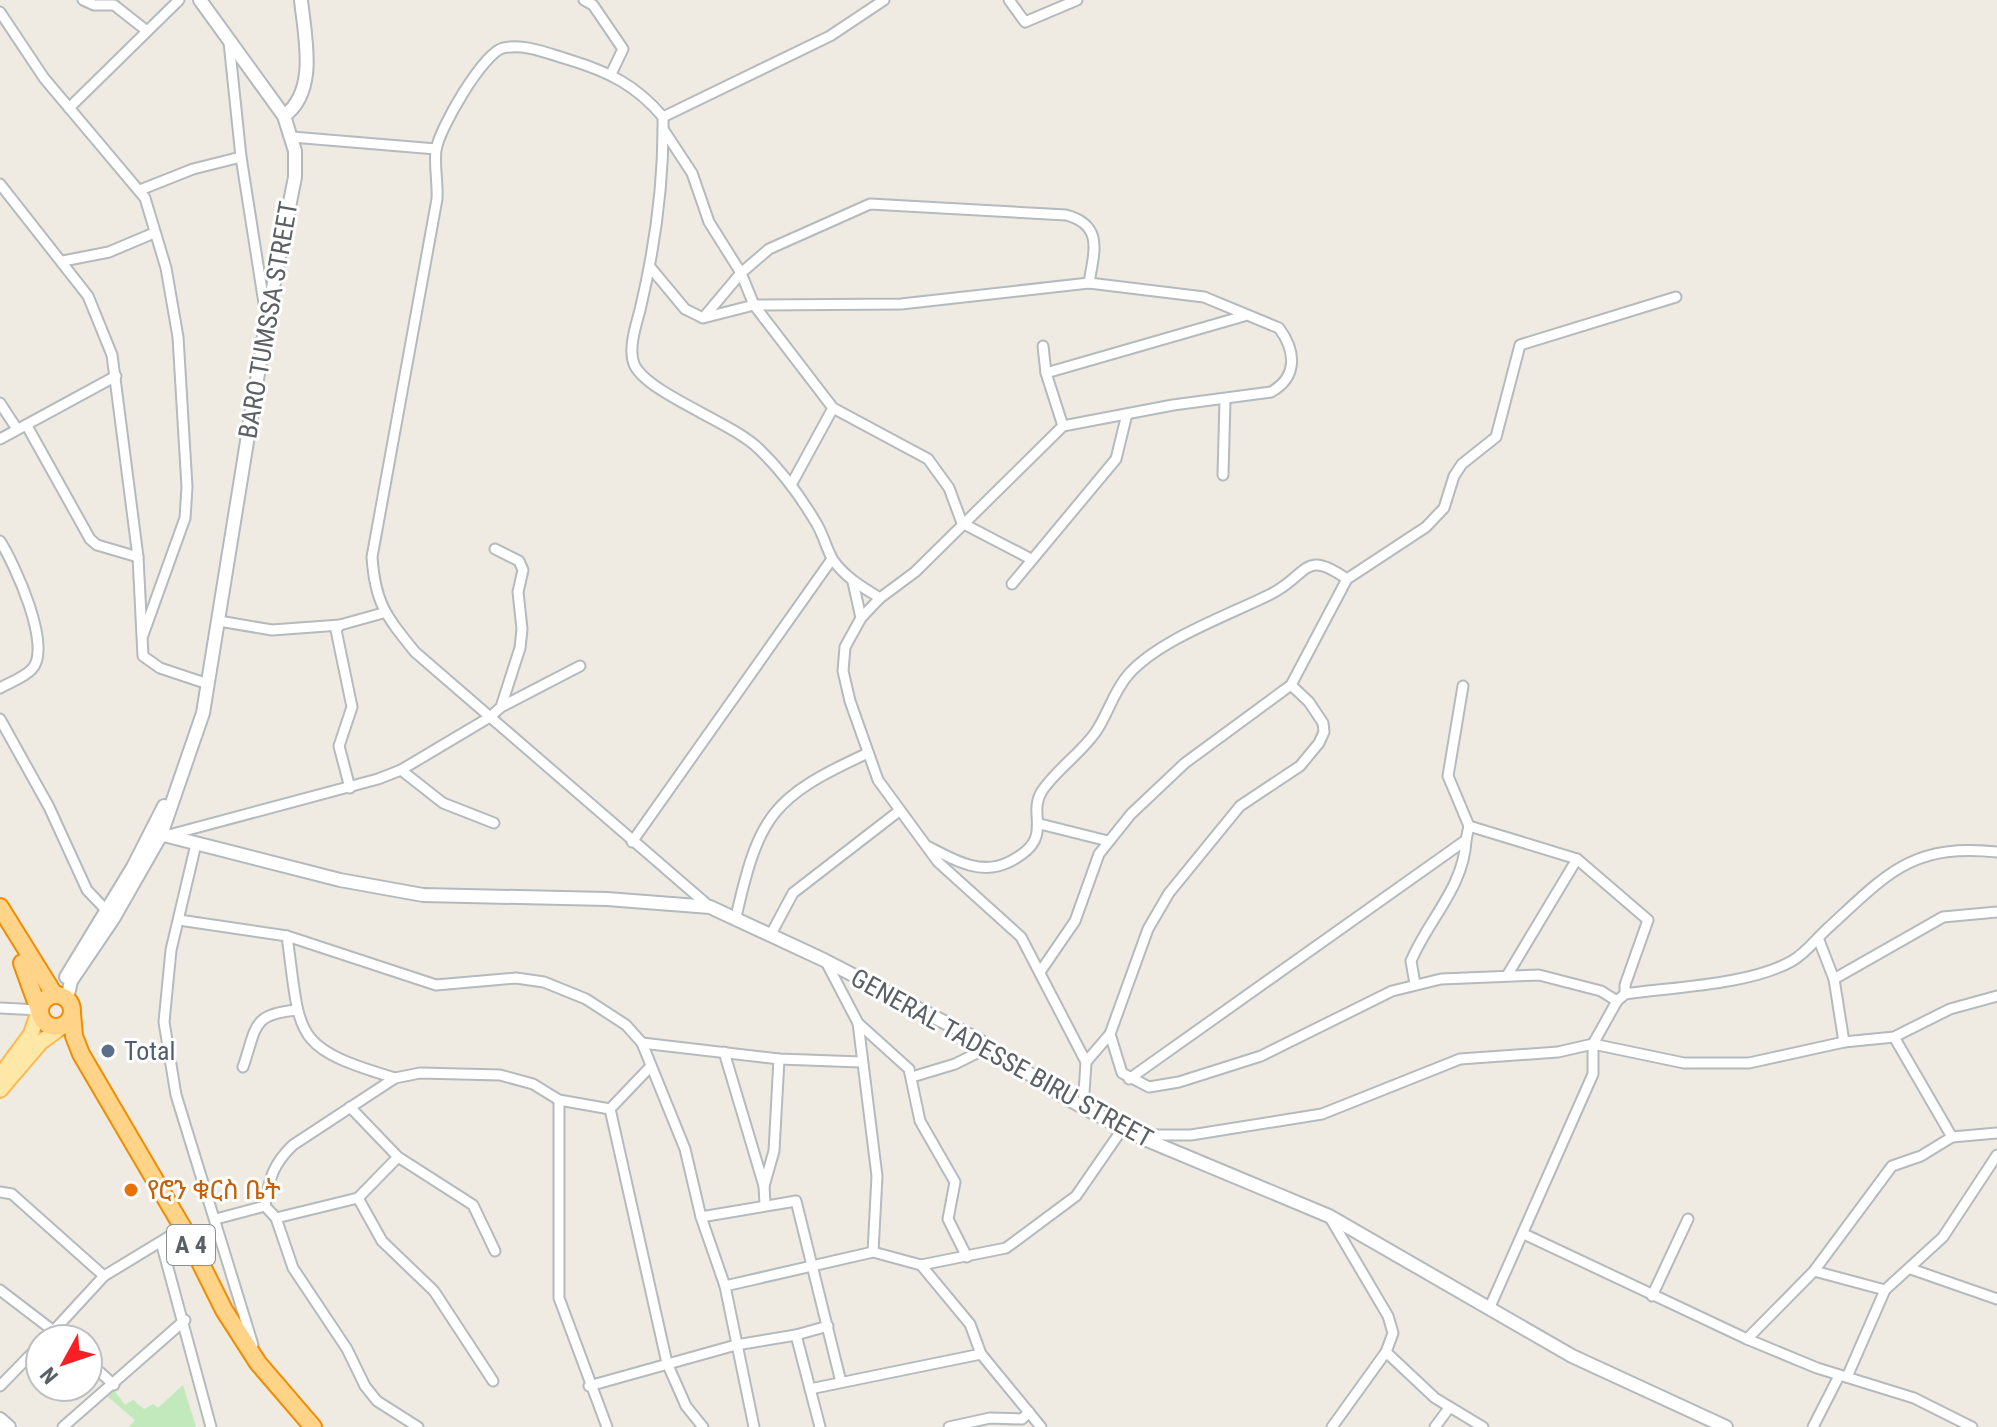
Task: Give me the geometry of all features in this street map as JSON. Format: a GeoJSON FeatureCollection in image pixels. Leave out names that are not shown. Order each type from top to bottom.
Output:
{"type":"FeatureCollection","features":[{"type":"Feature","properties":{"kind":"highway","name":"A 4"},"geometry":{"type":"LineString","coordinates":[[0,908],[183,1228],[224,1310],[258,1363],[313,1427]]}},
{"type":"Feature","properties":{"kind":"highway","name":"A 4"},"geometry":{"type":"LineString","coordinates":[[0,923],[24,967],[57,1012],[81,1054]]}},
{"type":"Feature","properties":{"kind":"main road"},"geometry":{"type":"LineString","coordinates":[[2,1080],[31,1034],[57,1012]]}},
{"type":"Feature","properties":{"kind":"main road"},"geometry":{"type":"LineString","coordinates":[[2,1080],[57,1012]]}},
{"type":"Feature","properties":{"kind":"street"},"geometry":{"type":"LineString","coordinates":[[83,0],[94,5],[114,5],[147,31]]}},
{"type":"Feature","properties":{"kind":"street"},"geometry":{"type":"LineString","coordinates":[[69,108],[179,0]]}},
{"type":"Feature","properties":{"kind":"street","name":"BARO TUMSSA STREET"},"geometry":{"type":"LineString","coordinates":[[57,1012],[71,981],[113,919],[159,834],[200,723],[267,318],[295,177],[292,137],[284,116],[200,0]]}},
{"type":"Feature","properties":{"kind":"street"},"geometry":{"type":"LineString","coordinates":[[284,116],[298,106],[306,84],[301,0]]}},
{"type":"Feature","properties":{"kind":"street"},"geometry":{"type":"LineString","coordinates":[[663,117],[830,36],[884,0]]}},
{"type":"Feature","properties":{"kind":"street"},"geometry":{"type":"LineString","coordinates":[[1009,0],[1025,22],[1077,0]]}},
{"type":"Feature","properties":{"kind":"street"},"geometry":{"type":"LineString","coordinates":[[591,2],[623,49],[611,74]]}},
{"type":"Feature","properties":{"kind":"street"},"geometry":{"type":"LineString","coordinates":[[0,12],[25,53],[140,190],[166,268],[178,337],[187,487],[185,518],[143,635]]}},
{"type":"Feature","properties":{"kind":"street"},"geometry":{"type":"LineString","coordinates":[[229,42],[241,157],[267,318]]}},
{"type":"Feature","properties":{"kind":"street"},"geometry":{"type":"LineString","coordinates":[[710,907],[415,652],[383,613],[374,591],[372,557],[437,199],[436,149],[446,122],[473,79],[501,49],[526,47],[611,74],[637,90],[663,117],[650,267],[634,334],[633,363],[644,378],[657,387],[746,438],[791,485],[815,520],[832,559],[853,582],[880,598]]}},
{"type":"Feature","properties":{"kind":"street"},"geometry":{"type":"LineString","coordinates":[[663,129],[692,173],[709,222],[741,273],[754,305],[833,408],[928,459],[949,488],[962,523],[1031,559]]}},
{"type":"Feature","properties":{"kind":"street"},"geometry":{"type":"LineString","coordinates":[[292,137],[436,149]]}},
{"type":"Feature","properties":{"kind":"street"},"geometry":{"type":"LineString","coordinates":[[140,190],[193,169],[241,157]]}},
{"type":"Feature","properties":{"kind":"street"},"geometry":{"type":"LineString","coordinates":[[0,184],[88,296],[112,355],[138,557],[142,650],[147,661],[205,683]]}},
{"type":"Feature","properties":{"kind":"street"},"geometry":{"type":"LineString","coordinates":[[703,318],[741,273],[769,249],[870,204],[884,202],[914,209],[1066,215],[1081,219],[1092,228],[1096,240],[1089,283]]}},
{"type":"Feature","properties":{"kind":"street"},"geometry":{"type":"LineString","coordinates":[[63,261],[109,252],[154,233]]}},
{"type":"Feature","properties":{"kind":"street"},"geometry":{"type":"LineString","coordinates":[[650,267],[685,309],[703,318],[754,305],[901,304],[1089,283],[1204,297],[1279,328],[1291,348],[1291,373],[1285,384],[1271,392],[1063,426],[915,572],[880,598],[861,618],[845,647],[843,671],[878,780],[938,862],[1014,928],[1086,1062],[1083,1108]]}},
{"type":"Feature","properties":{"kind":"street"},"geometry":{"type":"LineString","coordinates":[[1040,972],[1075,921],[1093,864],[1108,841],[1168,778],[1291,685],[1347,579],[1436,518],[1462,464],[1492,443],[1520,345],[1676,297]]}},
{"type":"Feature","properties":{"kind":"street"},"geometry":{"type":"LineString","coordinates":[[1046,373],[1244,316]]}},
{"type":"Feature","properties":{"kind":"street"},"geometry":{"type":"LineString","coordinates":[[1043,346],[1046,373],[1063,426]]}},
{"type":"Feature","properties":{"kind":"street"},"geometry":{"type":"LineString","coordinates":[[0,439],[116,376]]}},
{"type":"Feature","properties":{"kind":"street"},"geometry":{"type":"LineString","coordinates":[[1223,475],[1225,400]]}},
{"type":"Feature","properties":{"kind":"street"},"geometry":{"type":"LineString","coordinates":[[0,403],[22,428],[90,539],[97,545],[138,557]]}},
{"type":"Feature","properties":{"kind":"street"},"geometry":{"type":"LineString","coordinates":[[791,485],[833,408]]}},
{"type":"Feature","properties":{"kind":"street"},"geometry":{"type":"LineString","coordinates":[[1012,584],[1116,459],[1127,414]]}},
{"type":"Feature","properties":{"kind":"street"},"geometry":{"type":"LineString","coordinates":[[0,541],[18,571],[38,644],[32,669],[0,688]]}},
{"type":"Feature","properties":{"kind":"street"},"geometry":{"type":"LineString","coordinates":[[495,549],[519,561],[523,570],[518,592],[522,629],[520,648],[501,707]]}},
{"type":"Feature","properties":{"kind":"street"},"geometry":{"type":"LineString","coordinates":[[632,842],[832,559]]}},
{"type":"Feature","properties":{"kind":"street"},"geometry":{"type":"LineString","coordinates":[[926,845],[963,864],[995,868],[1028,849],[1040,824],[1037,810],[1040,795],[1098,730],[1121,684],[1138,665],[1164,647],[1279,591],[1315,564],[1324,563],[1347,579]]}},
{"type":"Feature","properties":{"kind":"street"},"geometry":{"type":"LineString","coordinates":[[853,582],[861,618]]}},
{"type":"Feature","properties":{"kind":"street"},"geometry":{"type":"LineString","coordinates":[[219,621],[272,630],[340,625],[383,613]]}},
{"type":"Feature","properties":{"kind":"street"},"geometry":{"type":"LineString","coordinates":[[340,625],[336,638],[352,707],[339,746],[350,788]]}},
{"type":"Feature","properties":{"kind":"street"},"geometry":{"type":"LineString","coordinates":[[159,834],[350,788],[401,770],[490,717],[501,707],[580,666]]}},
{"type":"Feature","properties":{"kind":"street","name":"BARO TUMSSA STREET"},"geometry":{"type":"LineString","coordinates":[[57,1012],[80,950],[159,834],[211,667]]}},
{"type":"Feature","properties":{"kind":"street"},"geometry":{"type":"LineString","coordinates":[[1086,1062],[1110,1034],[1148,929],[1169,893],[1240,806],[1300,766],[1319,743],[1324,732],[1323,723],[1309,702],[1291,685]]}},
{"type":"Feature","properties":{"kind":"street"},"geometry":{"type":"LineString","coordinates":[[1415,984],[1411,961],[1446,901],[1466,853],[1469,826],[1448,776],[1463,686]]}},
{"type":"Feature","properties":{"kind":"street"},"geometry":{"type":"LineString","coordinates":[[0,719],[49,807],[87,890],[107,911]]}},
{"type":"Feature","properties":{"kind":"street"},"geometry":{"type":"LineString","coordinates":[[736,917],[753,850],[776,808],[812,780],[868,753]]}},
{"type":"Feature","properties":{"kind":"street"},"geometry":{"type":"LineString","coordinates":[[401,770],[443,803],[494,823]]}},
{"type":"Feature","properties":{"kind":"street"},"geometry":{"type":"LineString","coordinates":[[771,934],[793,893],[899,811]]}},
{"type":"Feature","properties":{"kind":"street"},"geometry":{"type":"LineString","coordinates":[[1040,824],[1108,841]]}},
{"type":"Feature","properties":{"kind":"street"},"geometry":{"type":"LineString","coordinates":[[1469,826],[1577,859],[1648,920],[1621,997],[1593,1044],[1593,1074],[1489,1309]]}},
{"type":"Feature","properties":{"kind":"street","name":"GENERAL TADESSE BIRU STREET"},"geometry":{"type":"LineString","coordinates":[[159,834],[363,885],[423,895],[607,899],[710,907],[824,960],[989,1047],[1083,1108],[1129,1131],[1329,1216],[1610,1376],[1710,1424],[1726,1427]]}},
{"type":"Feature","properties":{"kind":"street"},"geometry":{"type":"LineString","coordinates":[[1129,1079],[1466,840]]}},
{"type":"Feature","properties":{"kind":"street"},"geometry":{"type":"LineString","coordinates":[[196,844],[167,973],[165,1031],[176,1095],[258,1363]]}},
{"type":"Feature","properties":{"kind":"street"},"geometry":{"type":"LineString","coordinates":[[1110,1034],[1122,1073],[1129,1079],[1161,1087],[1244,1062],[1367,1002],[1415,984],[1508,974],[1563,979],[1621,997],[1766,970],[1791,961],[1889,874],[1918,856],[1953,849],[1997,852]]}},
{"type":"Feature","properties":{"kind":"street"},"geometry":{"type":"LineString","coordinates":[[1508,974],[1577,859]]}},
{"type":"Feature","properties":{"kind":"street"},"geometry":{"type":"LineString","coordinates":[[1834,979],[1943,917],[1997,912]]}},
{"type":"Feature","properties":{"kind":"street"},"geometry":{"type":"LineString","coordinates":[[179,920],[287,936],[436,985],[516,978],[544,982],[604,1008],[642,1043],[678,1126],[701,1217],[725,1286],[754,1427]]}},
{"type":"Feature","properties":{"kind":"street"},"geometry":{"type":"LineString","coordinates":[[287,936],[297,1010],[306,1034],[325,1053],[339,1061],[395,1078]]}},
{"type":"Feature","properties":{"kind":"street"},"geometry":{"type":"LineString","coordinates":[[1818,938],[1834,979],[1844,1042]]}},
{"type":"Feature","properties":{"kind":"street"},"geometry":{"type":"LineString","coordinates":[[824,960],[858,1023],[904,1063],[912,1077],[920,1121],[955,1182],[948,1219],[967,1257]]}},
{"type":"Feature","properties":{"kind":"street"},"geometry":{"type":"LineString","coordinates":[[725,1286],[873,1252],[921,1265],[1006,1248],[1068,1203],[1129,1131],[1191,1135],[1309,1117],[1333,1111],[1431,1068],[1460,1059],[1558,1052],[1593,1044],[1684,1063],[1749,1063],[1844,1042],[1894,1037],[1950,1009],[1997,996]]}},
{"type":"Feature","properties":{"kind":"street"},"geometry":{"type":"LineString","coordinates":[[0,1008],[57,1012]]}},
{"type":"Feature","properties":{"kind":"street"},"geometry":{"type":"LineString","coordinates":[[243,1067],[260,1020],[269,1014],[297,1010]]}},
{"type":"Feature","properties":{"kind":"street"},"geometry":{"type":"LineString","coordinates":[[858,1023],[877,1176],[873,1252]]}},
{"type":"Feature","properties":{"kind":"street"},"geometry":{"type":"LineString","coordinates":[[1894,1037],[1952,1137]]}},
{"type":"Feature","properties":{"kind":"street"},"geometry":{"type":"LineString","coordinates":[[642,1043],[779,1059],[861,1062]]}},
{"type":"Feature","properties":{"kind":"street"},"geometry":{"type":"LineString","coordinates":[[912,1077],[955,1064],[989,1047]]}},
{"type":"Feature","properties":{"kind":"street"},"geometry":{"type":"LineString","coordinates":[[724,1052],[764,1186],[765,1204]]}},
{"type":"Feature","properties":{"kind":"street"},"geometry":{"type":"LineString","coordinates":[[764,1186],[774,1151],[779,1059]]}},
{"type":"Feature","properties":{"kind":"street"},"geometry":{"type":"LineString","coordinates":[[610,1109],[651,1066]]}},
{"type":"Feature","properties":{"kind":"street"},"geometry":{"type":"LineString","coordinates":[[265,1206],[272,1167],[280,1157],[395,1078],[429,1072],[500,1075],[533,1084],[559,1100],[610,1109]]}},
{"type":"Feature","properties":{"kind":"street"},"geometry":{"type":"LineString","coordinates":[[559,1100],[559,1298],[589,1386],[607,1427]]}},
{"type":"Feature","properties":{"kind":"street"},"geometry":{"type":"LineString","coordinates":[[350,1107],[398,1157],[473,1205],[495,1251]]}},
{"type":"Feature","properties":{"kind":"street"},"geometry":{"type":"LineString","coordinates":[[610,1109],[667,1363],[686,1406],[703,1427]]}},
{"type":"Feature","properties":{"kind":"street"},"geometry":{"type":"LineString","coordinates":[[1747,1339],[1814,1271],[1888,1169],[1921,1156],[1952,1137],[1997,1133]]}},
{"type":"Feature","properties":{"kind":"street"},"geometry":{"type":"LineString","coordinates":[[1813,1427],[1843,1376],[1885,1290],[1943,1237],[1997,1155]]}},
{"type":"Feature","properties":{"kind":"street"},"geometry":{"type":"LineString","coordinates":[[276,1218],[358,1198],[398,1157]]}},
{"type":"Feature","properties":{"kind":"street"},"geometry":{"type":"LineString","coordinates":[[0,1192],[12,1194],[104,1276]]}},
{"type":"Feature","properties":{"kind":"street"},"geometry":{"type":"LineString","coordinates":[[358,1198],[382,1241],[434,1291],[493,1381]]}},
{"type":"Feature","properties":{"kind":"street"},"geometry":{"type":"LineString","coordinates":[[701,1217],[796,1201],[841,1382]]}},
{"type":"Feature","properties":{"kind":"street"},"geometry":{"type":"LineString","coordinates":[[216,1219],[265,1206]]}},
{"type":"Feature","properties":{"kind":"street"},"geometry":{"type":"LineString","coordinates":[[265,1206],[276,1218],[293,1268],[347,1349],[365,1386],[377,1401],[418,1427]]}},
{"type":"Feature","properties":{"kind":"street"},"geometry":{"type":"LineString","coordinates":[[1329,1216],[1392,1326],[1386,1352],[1332,1427]]}},
{"type":"Feature","properties":{"kind":"street"},"geometry":{"type":"LineString","coordinates":[[1652,1296],[1688,1219]]}},
{"type":"Feature","properties":{"kind":"street"},"geometry":{"type":"LineString","coordinates":[[60,1323],[104,1276],[183,1228]]}},
{"type":"Feature","properties":{"kind":"street"},"geometry":{"type":"LineString","coordinates":[[1524,1234],[1747,1339],[1843,1376],[1914,1398],[1972,1427]]}},
{"type":"Feature","properties":{"kind":"street"},"geometry":{"type":"LineString","coordinates":[[161,1242],[185,1320],[211,1427]]}},
{"type":"Feature","properties":{"kind":"street"},"geometry":{"type":"LineString","coordinates":[[921,1265],[970,1324],[981,1354],[1023,1420]]}},
{"type":"Feature","properties":{"kind":"street"},"geometry":{"type":"LineString","coordinates":[[1911,1269],[1997,1299]]}},
{"type":"Feature","properties":{"kind":"street"},"geometry":{"type":"LineString","coordinates":[[1814,1271],[1885,1290]]}},
{"type":"Feature","properties":{"kind":"street"},"geometry":{"type":"LineString","coordinates":[[0,1290],[45,1323]]}},
{"type":"Feature","properties":{"kind":"street"},"geometry":{"type":"LineString","coordinates":[[63,1427],[185,1320]]}},
{"type":"Feature","properties":{"kind":"street"},"geometry":{"type":"LineString","coordinates":[[589,1386],[736,1345],[828,1326]]}},
{"type":"Feature","properties":{"kind":"street"},"geometry":{"type":"LineString","coordinates":[[796,1335],[820,1427]]}},
{"type":"Feature","properties":{"kind":"street"},"geometry":{"type":"LineString","coordinates":[[1386,1352],[1447,1417],[1483,1427]]}},
{"type":"Feature","properties":{"kind":"street"},"geometry":{"type":"LineString","coordinates":[[810,1389],[981,1354]]}},
{"type":"Feature","properties":{"kind":"street"},"geometry":{"type":"LineString","coordinates":[[0,1386],[24,1361]]}},
{"type":"Feature","properties":{"kind":"street"},"geometry":{"type":"LineString","coordinates":[[104,1376],[114,1385]]}},
{"type":"Feature","properties":{"kind":"street"},"geometry":{"type":"LineString","coordinates":[[1435,1427],[1447,1417]]}},
{"type":"Feature","properties":{"kind":"street"},"geometry":{"type":"LineString","coordinates":[[949,1427],[990,1418],[1023,1420],[1041,1427]]}},
{"type":"Feature","properties":{"kind":"street"},"geometry":{"type":"LineString","coordinates":[[0,1419],[9,1427]]}},
{"type":"Feature","properties":{"kind":"green space"},"geometry":{"type":"Polygon","coordinates":[[[183,1385],[196,1427],[129,1427],[135,1420],[107,1396],[113,1389],[125,1405],[133,1400],[144,1409],[153,1404],[158,1408],[183,1385]]]}},
{"type":"Feature","properties":{"kind":"place","name":"Total"},"geometry":{"type":"Point","coordinates":[108,1051]}},
{"type":"Feature","properties":{"kind":"place","name":"የሮን ቁርስ ቤት"},"geometry":{"type":"Point","coordinates":[131,1190]}}]}
